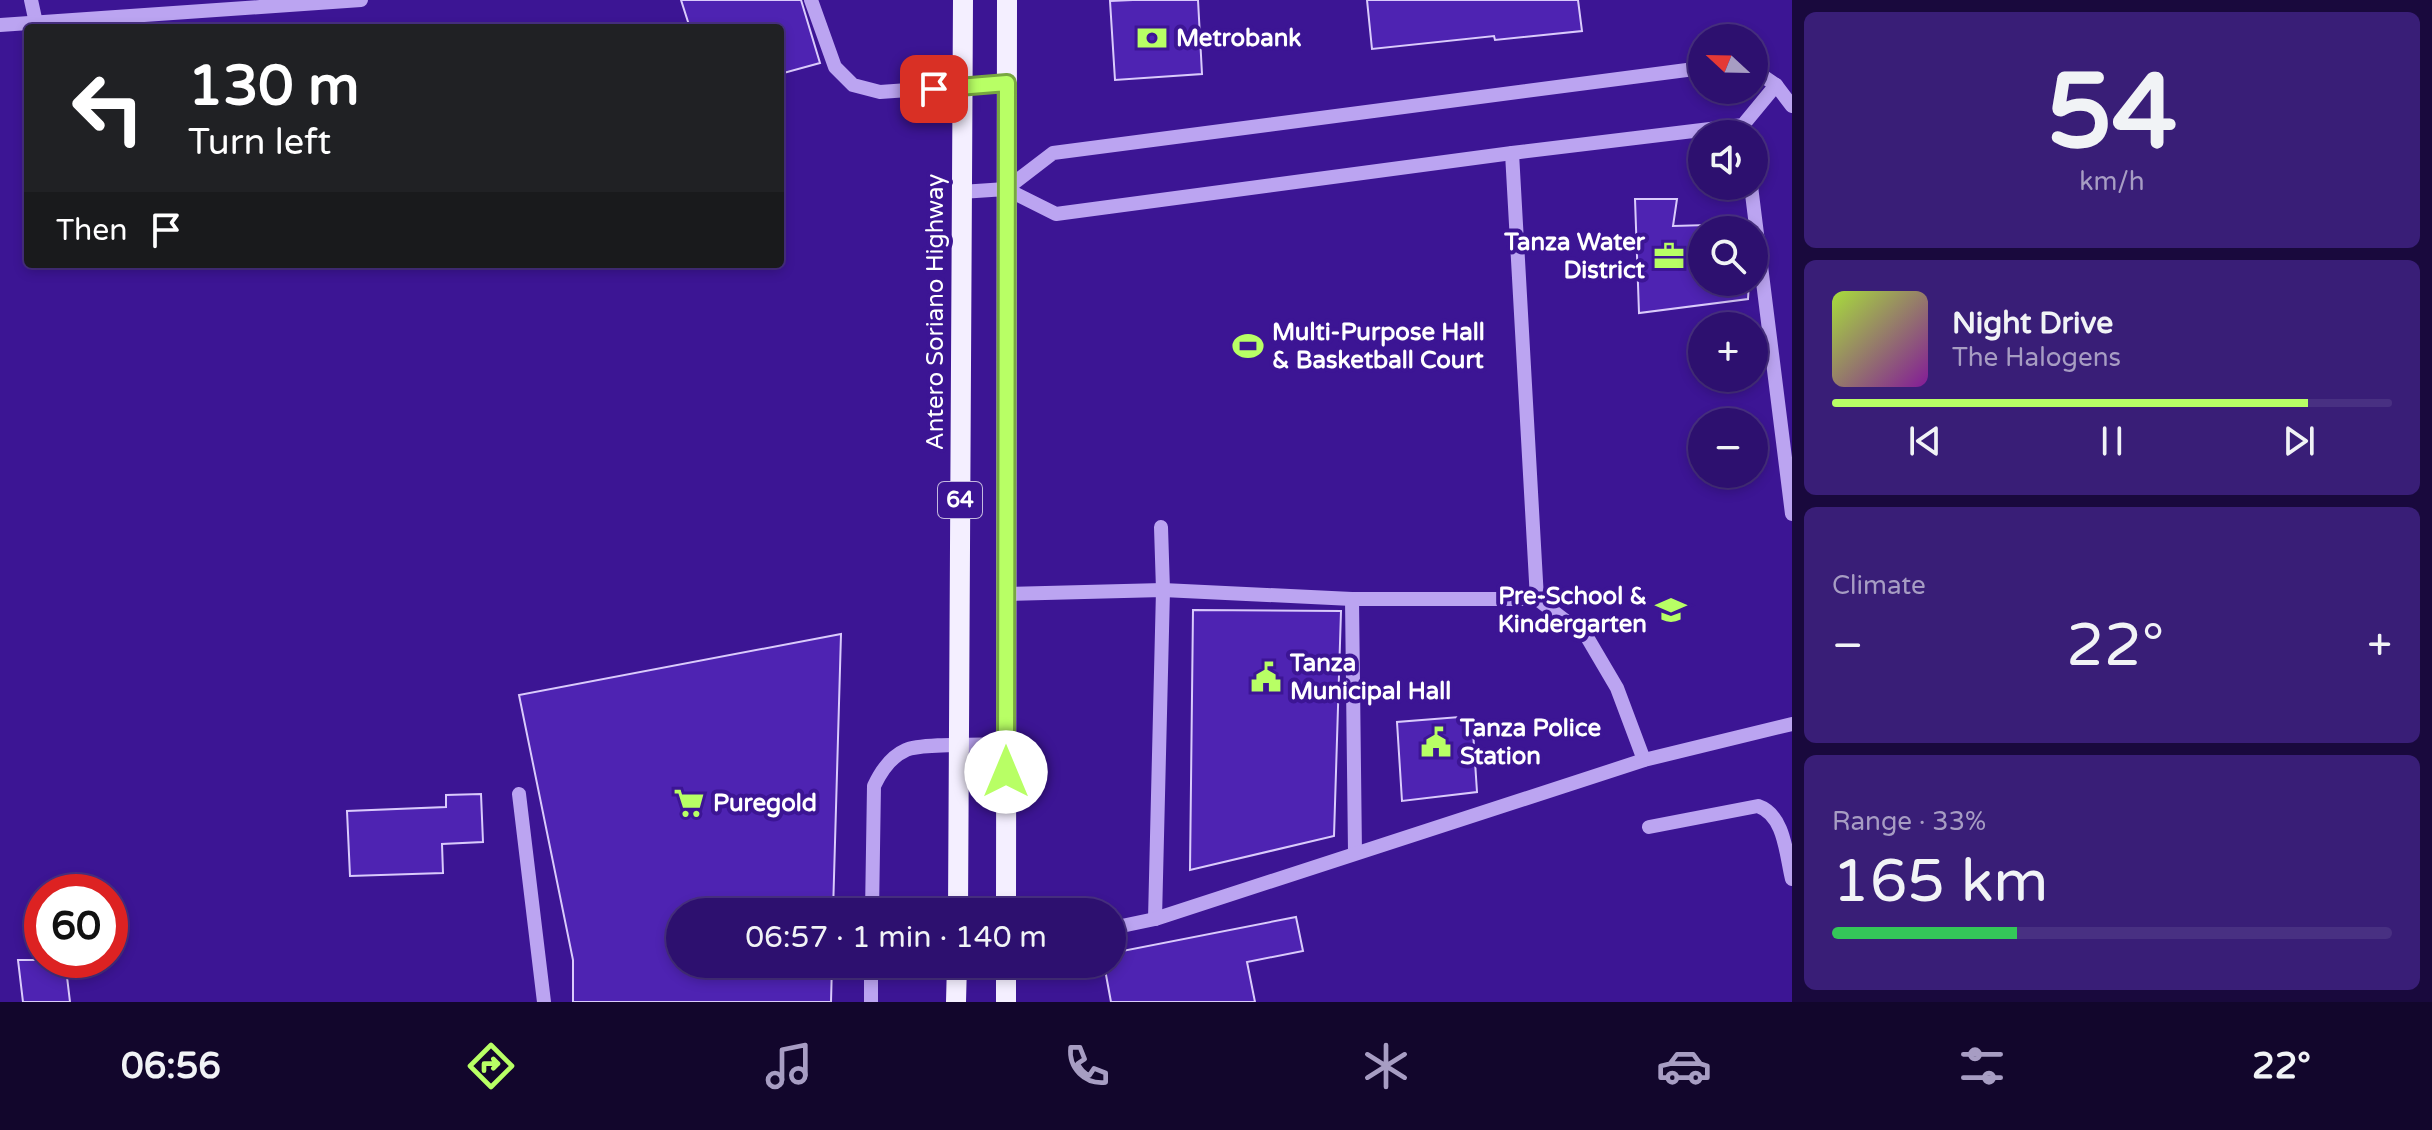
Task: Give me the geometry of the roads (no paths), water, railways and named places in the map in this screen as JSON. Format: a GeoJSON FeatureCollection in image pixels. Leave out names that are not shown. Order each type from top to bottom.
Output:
{"type":"FeatureCollection","features":[{"type":"Feature","properties":{"kind":"main road","name":"Antero Soriano Highway"},"geometry":{"type":"LineString","coordinates":[[958,898],[963,0]]}},
{"type":"Feature","properties":{"kind":"main road","name":"64"},"geometry":{"type":"LineString","coordinates":[[1006,898],[1007,0]]}},
{"type":"Feature","properties":{"kind":"main road"},"geometry":{"type":"LineString","coordinates":[[956,1002],[957,978]]}},
{"type":"Feature","properties":{"kind":"main road"},"geometry":{"type":"LineString","coordinates":[[1006,978],[1006,1002]]}},
{"type":"Feature","properties":{"kind":"street"},"geometry":{"type":"LineString","coordinates":[[31,0],[36,23]]}},
{"type":"Feature","properties":{"kind":"street"},"geometry":{"type":"LineString","coordinates":[[131,0],[134,15]]}},
{"type":"Feature","properties":{"kind":"street"},"geometry":{"type":"LineString","coordinates":[[0,25],[134,15],[186,6],[361,0]]}},
{"type":"Feature","properties":{"kind":"street"},"geometry":{"type":"LineString","coordinates":[[811,0],[835,67],[853,85],[880,92],[1007,83]]}},
{"type":"Feature","properties":{"kind":"street"},"geometry":{"type":"LineString","coordinates":[[1006,189],[1053,153],[1688,70]]}},
{"type":"Feature","properties":{"kind":"street"},"geometry":{"type":"LineString","coordinates":[[1768,80],[1792,106]]}},
{"type":"Feature","properties":{"kind":"street"},"geometry":{"type":"LineString","coordinates":[[1776,85],[1792,85]]}},
{"type":"Feature","properties":{"kind":"street"},"geometry":{"type":"LineString","coordinates":[[1751,120],[1776,85]]}},
{"type":"Feature","properties":{"kind":"street"},"geometry":{"type":"LineString","coordinates":[[961,192],[1006,189],[1056,214],[1512,153],[1688,135]]}},
{"type":"Feature","properties":{"kind":"street"},"geometry":{"type":"LineString","coordinates":[[1512,153],[1537,599]]}},
{"type":"Feature","properties":{"kind":"street"},"geometry":{"type":"LineString","coordinates":[[1753,200],[1792,514]]}},
{"type":"Feature","properties":{"kind":"street"},"geometry":{"type":"LineString","coordinates":[[1155,919],[1163,590],[1161,527]]}},
{"type":"Feature","properties":{"kind":"street"},"geometry":{"type":"LineString","coordinates":[[1006,594],[1163,590],[1352,599],[1537,599],[1587,637],[1617,688],[1644,760]]}},
{"type":"Feature","properties":{"kind":"street"},"geometry":{"type":"LineString","coordinates":[[1352,599],[1355,853]]}},
{"type":"Feature","properties":{"kind":"street"},"geometry":{"type":"LineString","coordinates":[[1126,925],[1155,919],[1644,760],[1792,724]]}},
{"type":"Feature","properties":{"kind":"street"},"geometry":{"type":"LineString","coordinates":[[872,898],[874,786],[882,770],[894,757],[909,748],[1006,744]]}},
{"type":"Feature","properties":{"kind":"street"},"geometry":{"type":"LineString","coordinates":[[519,794],[544,1002]]}},
{"type":"Feature","properties":{"kind":"street"},"geometry":{"type":"LineString","coordinates":[[1649,827],[1758,806],[1768,809],[1777,820],[1792,879]]}},
{"type":"Feature","properties":{"kind":"street"},"geometry":{"type":"LineString","coordinates":[[871,978],[871,1002]]}},
{"type":"Feature","properties":{"kind":"place","name":"Metrobank"},"geometry":{"type":"Point","coordinates":[1152,38]}},
{"type":"Feature","properties":{"kind":"place","name":"Tanza Water District"},"geometry":{"type":"Point","coordinates":[1669,256]}},
{"type":"Feature","properties":{"kind":"place","name":"Multi-Purpose Hall & Basketball Court"},"geometry":{"type":"Point","coordinates":[1248,346]}},
{"type":"Feature","properties":{"kind":"place","name":"Pre-School & Kindergarten"},"geometry":{"type":"Point","coordinates":[1671,610]}},
{"type":"Feature","properties":{"kind":"place","name":"Tanza Municipal Hall"},"geometry":{"type":"Point","coordinates":[1266,677]}},
{"type":"Feature","properties":{"kind":"place","name":"Tanza Police Station"},"geometry":{"type":"Point","coordinates":[1436,742]}},
{"type":"Feature","properties":{"kind":"place","name":"Puregold"},"geometry":{"type":"Point","coordinates":[689,803]}}]}
